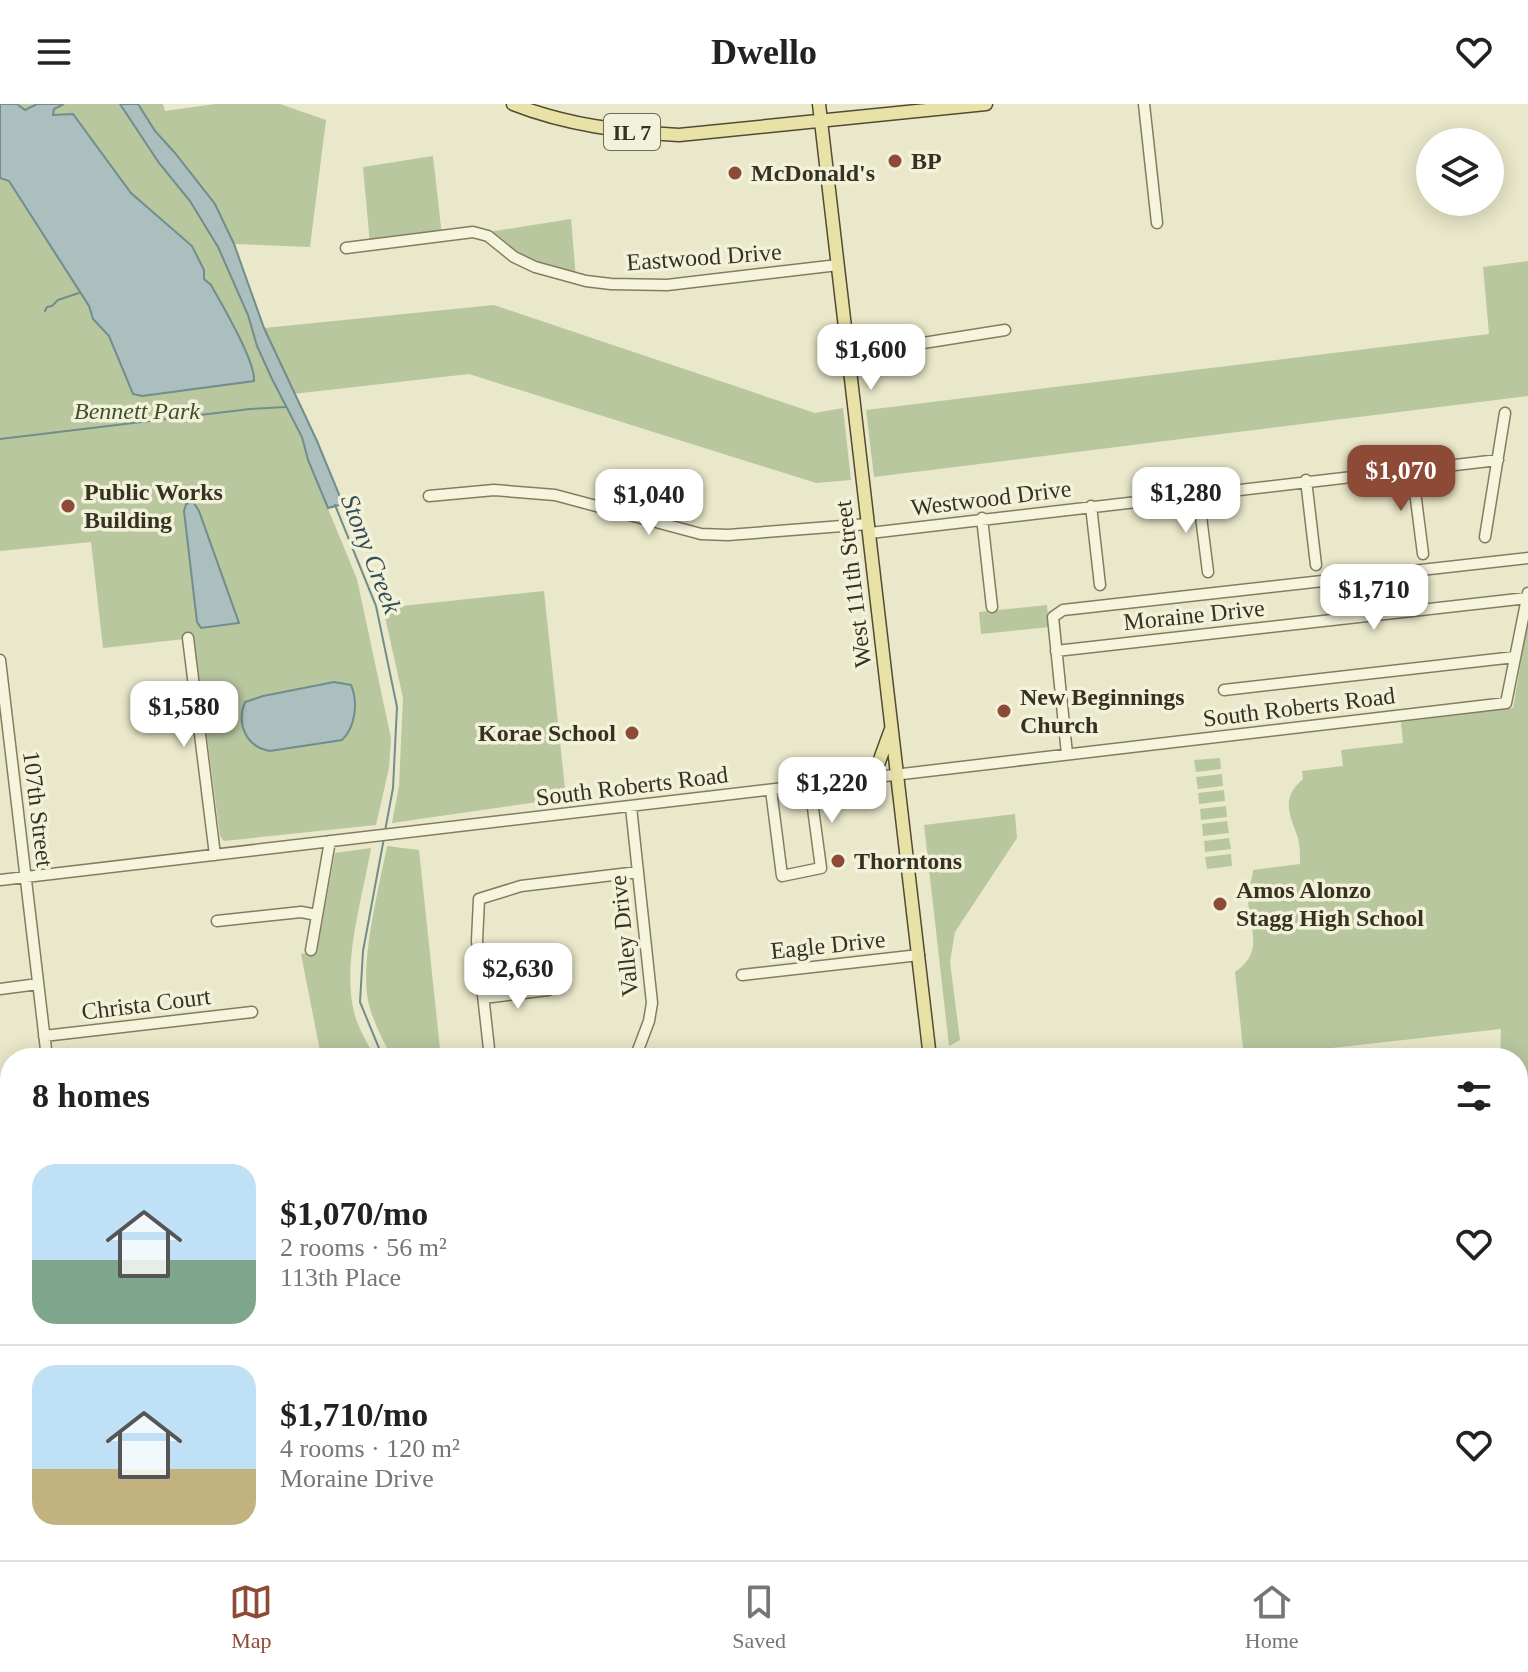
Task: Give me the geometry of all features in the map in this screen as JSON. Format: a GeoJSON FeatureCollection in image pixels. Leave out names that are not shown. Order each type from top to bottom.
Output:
{"type":"FeatureCollection","features":[{"type":"Feature","properties":{"kind":"main road","name":"IL 7"},"geometry":{"type":"LineString","coordinates":[[513,104],[585,124],[679,135],[986,104]]}},
{"type":"Feature","properties":{"kind":"main road","name":"West 111th Street"},"geometry":{"type":"LineString","coordinates":[[819,104],[929,1048]]}},
{"type":"Feature","properties":{"kind":"main road"},"geometry":{"type":"LineString","coordinates":[[862,780],[879,762],[892,726]]}},
{"type":"Feature","properties":{"kind":"street"},"geometry":{"type":"LineString","coordinates":[[1144,104],[1157,223]]}},
{"type":"Feature","properties":{"kind":"street","name":"Eastwood Drive"},"geometry":{"type":"LineString","coordinates":[[346,248],[473,232],[488,236],[514,257],[535,267],[586,281],[631,285],[667,285],[838,265]]}},
{"type":"Feature","properties":{"kind":"street"},"geometry":{"type":"LineString","coordinates":[[879,350],[1005,330]]}},
{"type":"Feature","properties":{"kind":"street"},"geometry":{"type":"LineString","coordinates":[[1485,537],[1505,413]]}},
{"type":"Feature","properties":{"kind":"street","name":"Westwood Drive"},"geometry":{"type":"LineString","coordinates":[[429,496],[494,490],[555,495],[701,534],[728,535],[869,528],[982,518],[1498,460]]}},
{"type":"Feature","properties":{"kind":"street"},"geometry":{"type":"LineString","coordinates":[[1412,468],[1423,554]]}},
{"type":"Feature","properties":{"kind":"street"},"geometry":{"type":"LineString","coordinates":[[1306,480],[1316,565]]}},
{"type":"Feature","properties":{"kind":"street"},"geometry":{"type":"LineString","coordinates":[[1198,493],[1208,572]]}},
{"type":"Feature","properties":{"kind":"street"},"geometry":{"type":"LineString","coordinates":[[1091,506],[1100,585]]}},
{"type":"Feature","properties":{"kind":"street"},"geometry":{"type":"LineString","coordinates":[[982,518],[992,607]]}},
{"type":"Feature","properties":{"kind":"street"},"geometry":{"type":"LineString","coordinates":[[1067,754],[1053,617],[1063,610],[1528,558]]}},
{"type":"Feature","properties":{"kind":"street"},"geometry":{"type":"LineString","coordinates":[[1224,690],[1515,657],[1528,595]]}},
{"type":"Feature","properties":{"kind":"street","name":"Moraine Drive"},"geometry":{"type":"LineString","coordinates":[[1056,651],[1528,595]]}},
{"type":"Feature","properties":{"kind":"street"},"geometry":{"type":"LineString","coordinates":[[188,638],[215,855]]}},
{"type":"Feature","properties":{"kind":"street","name":"South Roberts Road"},"geometry":{"type":"LineString","coordinates":[[0,880],[1506,703],[1515,657]]}},
{"type":"Feature","properties":{"kind":"street","name":"107th Street"},"geometry":{"type":"LineString","coordinates":[[0,660],[3,709],[46,1048]]}},
{"type":"Feature","properties":{"kind":"street"},"geometry":{"type":"LineString","coordinates":[[771,790],[782,876],[821,868],[810,786]]}},
{"type":"Feature","properties":{"kind":"street","name":"Valley Drive"},"geometry":{"type":"LineString","coordinates":[[631,807],[652,1003],[639,1048]]}},
{"type":"Feature","properties":{"kind":"street"},"geometry":{"type":"LineString","coordinates":[[311,950],[330,841]]}},
{"type":"Feature","properties":{"kind":"street"},"geometry":{"type":"LineString","coordinates":[[489,1048],[477,941],[479,899],[521,886],[638,872]]}},
{"type":"Feature","properties":{"kind":"street"},"geometry":{"type":"LineString","coordinates":[[217,921],[301,912],[317,915]]}},
{"type":"Feature","properties":{"kind":"street","name":"Eagle Drive"},"geometry":{"type":"LineString","coordinates":[[742,975],[919,955]]}},
{"type":"Feature","properties":{"kind":"street"},"geometry":{"type":"LineString","coordinates":[[0,989],[38,984]]}},
{"type":"Feature","properties":{"kind":"street"},"geometry":{"type":"LineString","coordinates":[[484,998],[548,990]]}},
{"type":"Feature","properties":{"kind":"street","name":"Christa Court"},"geometry":{"type":"LineString","coordinates":[[44,1036],[252,1012]]}},
{"type":"Feature","properties":{"kind":"green space","name":"Bennett Park"},"geometry":{"type":"Polygon","coordinates":[[[0,104],[120,104],[159,163],[190,201],[218,247],[272,380],[302,437],[308,460],[357,579],[391,738],[389,768],[376,825],[224,841],[220,836],[194,638],[103,648],[91,542],[0,551],[0,104]]]}},
{"type":"Feature","properties":{"kind":"green space"},"geometry":{"type":"Polygon","coordinates":[[[138,104],[163,104],[165,111],[215,104],[280,104],[326,120],[310,247],[234,244],[215,204],[155,131],[138,104]]]}},
{"type":"Feature","properties":{"kind":"green space"},"geometry":{"type":"Polygon","coordinates":[[[433,156],[442,236],[370,245],[363,167],[433,156]]]}},
{"type":"Feature","properties":{"kind":"green space"},"geometry":{"type":"Polygon","coordinates":[[[571,219],[576,278],[535,267],[482,233],[571,219]]]}},
{"type":"Feature","properties":{"kind":"green space"},"geometry":{"type":"Polygon","coordinates":[[[1528,261],[1528,396],[874,477],[866,410],[1489,334],[1483,267],[1528,261]]]}},
{"type":"Feature","properties":{"kind":"green space"},"geometry":{"type":"Polygon","coordinates":[[[494,305],[815,413],[843,408],[851,480],[816,483],[469,374],[293,394],[264,328],[494,305]]]}},
{"type":"Feature","properties":{"kind":"green space"},"geometry":{"type":"Polygon","coordinates":[[[544,591],[566,798],[392,823],[399,786],[403,698],[383,608],[544,591]]]}},
{"type":"Feature","properties":{"kind":"green space"},"geometry":{"type":"Polygon","coordinates":[[[1047,605],[1049,627],[981,634],[979,612],[1047,605]]]}},
{"type":"Feature","properties":{"kind":"green space"},"geometry":{"type":"Polygon","coordinates":[[[1528,620],[1528,1048],[1500,1048],[1501,1029],[1333,1048],[1243,1048],[1235,972],[1245,964],[1253,946],[1248,895],[1253,870],[1300,864],[1299,841],[1289,800],[1303,779],[1302,771],[1343,766],[1341,750],[1403,743],[1401,722],[1513,708],[1528,620]]]}},
{"type":"Feature","properties":{"kind":"green space"},"geometry":{"type":"Polygon","coordinates":[[[1220,758],[1221,769],[1196,772],[1194,760],[1220,758]]]}},
{"type":"Feature","properties":{"kind":"green space"},"geometry":{"type":"Polygon","coordinates":[[[1222,774],[1223,786],[1198,789],[1196,777],[1222,774]]]}},
{"type":"Feature","properties":{"kind":"green space"},"geometry":{"type":"Polygon","coordinates":[[[1224,790],[1225,801],[1199,804],[1198,793],[1224,790]]]}},
{"type":"Feature","properties":{"kind":"green space"},"geometry":{"type":"Polygon","coordinates":[[[1226,806],[1227,817],[1201,820],[1200,809],[1226,806]]]}},
{"type":"Feature","properties":{"kind":"green space"},"geometry":{"type":"Polygon","coordinates":[[[1015,814],[1017,838],[955,932],[950,962],[960,1040],[949,1046],[924,825],[1015,814]]]}},
{"type":"Feature","properties":{"kind":"green space"},"geometry":{"type":"Polygon","coordinates":[[[1227,821],[1229,833],[1203,836],[1202,824],[1227,821]]]}},
{"type":"Feature","properties":{"kind":"green space"},"geometry":{"type":"Polygon","coordinates":[[[1229,838],[1231,849],[1205,852],[1204,841],[1229,838]]]}},
{"type":"Feature","properties":{"kind":"green space"},"geometry":{"type":"Polygon","coordinates":[[[387,846],[419,850],[440,1048],[387,1048],[377,1027],[369,1003],[366,978],[387,846]]]}},
{"type":"Feature","properties":{"kind":"green space"},"geometry":{"type":"Polygon","coordinates":[[[371,848],[350,969],[353,1007],[370,1048],[319,1048],[301,954],[317,951],[335,853],[371,848]]]}},
{"type":"Feature","properties":{"kind":"green space"},"geometry":{"type":"Polygon","coordinates":[[[1231,854],[1232,866],[1207,869],[1205,857],[1231,854]]]}},
{"type":"Feature","properties":{"kind":"shaded area"},"geometry":{"type":"Polygon","coordinates":[[[0,104],[17,104],[25,110],[37,104],[64,104],[54,109],[53,115],[73,114],[131,193],[192,246],[204,270],[204,279],[211,285],[250,361],[254,381],[142,396],[133,394],[109,336],[93,319],[89,306],[9,181],[0,178],[0,104]]]}},
{"type":"Feature","properties":{"kind":"shaded area"},"geometry":{"type":"Polygon","coordinates":[[[120,104],[138,104],[155,131],[215,204],[234,244],[264,328],[343,504],[328,508],[302,437],[257,346],[248,315],[218,247],[190,201],[159,163],[120,104]]]}},
{"type":"Feature","properties":{"kind":"shaded area"},"geometry":{"type":"Polygon","coordinates":[[[194,503],[239,623],[201,628],[197,622],[184,511],[186,504],[194,503]]]}},
{"type":"Feature","properties":{"kind":"shaded area"},"geometry":{"type":"Polygon","coordinates":[[[334,682],[351,685],[355,699],[353,721],[342,740],[270,751],[249,740],[242,718],[245,702],[334,682]]]}},
{"type":"Feature","properties":{"kind":"waterway"},"geometry":{"type":"LineString","coordinates":[[45,311],[58,300],[79,293]]}},
{"type":"Feature","properties":{"kind":"waterway"},"geometry":{"type":"LineString","coordinates":[[0,439],[286,407]]}},
{"type":"Feature","properties":{"kind":"waterway","name":"Stony Creek"},"geometry":{"type":"LineString","coordinates":[[335,505],[376,606],[397,707],[393,788],[385,831]]}},
{"type":"Feature","properties":{"kind":"waterway","name":"Stony Creek"},"geometry":{"type":"LineString","coordinates":[[379,1048],[360,1002],[363,951],[384,838]]}},
{"type":"Feature","properties":{"kind":"place","name":"BP"},"geometry":{"type":"Point","coordinates":[895,161]}},
{"type":"Feature","properties":{"kind":"place","name":"McDonald's"},"geometry":{"type":"Point","coordinates":[735,173]}},
{"type":"Feature","properties":{"kind":"place","name":"Public Works Building"},"geometry":{"type":"Point","coordinates":[68,506]}},
{"type":"Feature","properties":{"kind":"place","name":"New Beginnings Church"},"geometry":{"type":"Point","coordinates":[1004,711]}},
{"type":"Feature","properties":{"kind":"place","name":"Korae School"},"geometry":{"type":"Point","coordinates":[632,733]}},
{"type":"Feature","properties":{"kind":"place","name":"Thorntons"},"geometry":{"type":"Point","coordinates":[838,861]}},
{"type":"Feature","properties":{"kind":"place","name":"Amos Alonzo Stagg High School"},"geometry":{"type":"Point","coordinates":[1220,904]}}]}
